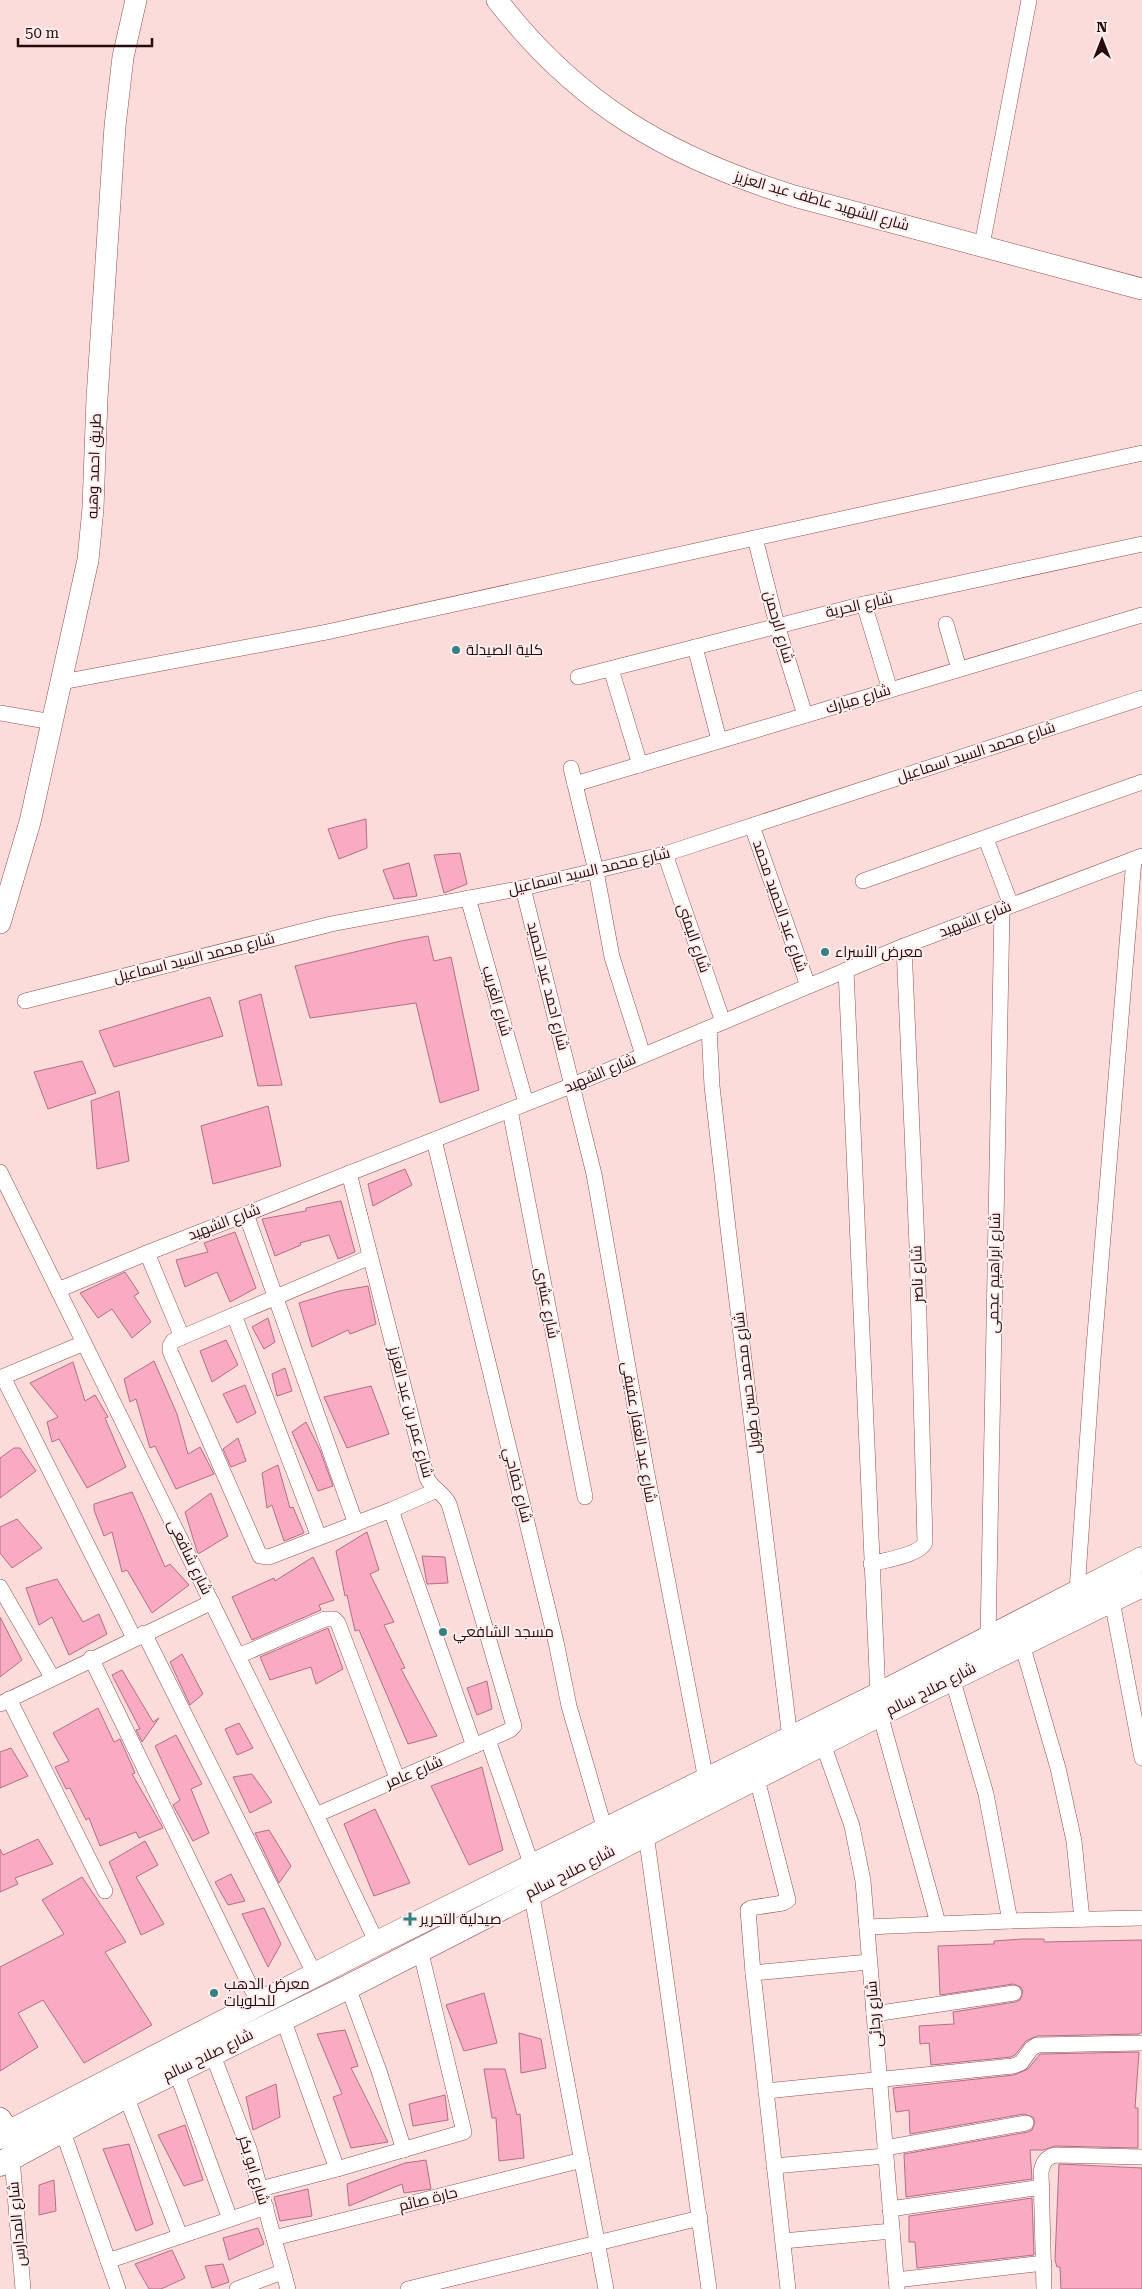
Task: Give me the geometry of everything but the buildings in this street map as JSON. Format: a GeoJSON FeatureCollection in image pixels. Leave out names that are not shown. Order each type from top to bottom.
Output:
{"type":"FeatureCollection","features":[{"type":"Feature","properties":{"kind":"main road","name":"شارع صلاح سالم"},"geometry":{"type":"LineString","coordinates":[[6,2161],[63,2132],[126,2096],[348,1987],[823,1744],[879,1704],[988,1637],[1142,1559]]}},
{"type":"Feature","properties":{"kind":"main road","name":"شارع صلاح سالم"},"geometry":{"type":"LineString","coordinates":[[3,2129],[259,2004],[377,1943],[790,1738],[952,1678],[1142,1585]]}},
{"type":"Feature","properties":{"kind":"street","name":"طريق احمد وهبه"},"geometry":{"type":"LineString","coordinates":[[0,923],[30,822],[84,586],[91,534],[97,398],[115,126],[123,57],[136,0]]}},
{"type":"Feature","properties":{"kind":"street","name":"شارع الشهيد عاطف عبد العزيز"},"geometry":{"type":"LineString","coordinates":[[496,0],[536,47],[585,93],[618,117],[681,153],[718,170],[779,191],[1142,289]]}},
{"type":"Feature","properties":{"kind":"street"},"geometry":{"type":"LineString","coordinates":[[982,245],[1029,0]]}},
{"type":"Feature","properties":{"kind":"street"},"geometry":{"type":"LineString","coordinates":[[62,682],[327,632],[1142,454]]}},
{"type":"Feature","properties":{"kind":"street","name":"شارع الرحمن"},"geometry":{"type":"LineString","coordinates":[[755,538],[777,625],[804,715]]}},
{"type":"Feature","properties":{"kind":"street","name":"شارع الحرية"},"geometry":{"type":"LineString","coordinates":[[578,677],[864,604],[1142,544]]}},
{"type":"Feature","properties":{"kind":"street"},"geometry":{"type":"LineString","coordinates":[[864,604],[890,690]]}},
{"type":"Feature","properties":{"kind":"street","name":"شارع مبارك"},"geometry":{"type":"LineString","coordinates":[[575,784],[1142,615]]}},
{"type":"Feature","properties":{"kind":"street"},"geometry":{"type":"LineString","coordinates":[[946,624],[959,669]]}},
{"type":"Feature","properties":{"kind":"street"},"geometry":{"type":"LineString","coordinates":[[695,647],[719,740]]}},
{"type":"Feature","properties":{"kind":"street"},"geometry":{"type":"LineString","coordinates":[[611,669],[640,765]]}},
{"type":"Feature","properties":{"kind":"street","name":"شارع محمد السيد اسماعيل"},"geometry":{"type":"LineString","coordinates":[[25,1001],[331,924],[523,888],[665,854],[1142,698]]}},
{"type":"Feature","properties":{"kind":"street"},"geometry":{"type":"LineString","coordinates":[[0,713],[52,722]]}},
{"type":"Feature","properties":{"kind":"street"},"geometry":{"type":"LineString","coordinates":[[571,768],[596,871],[618,979],[644,1055]]}},
{"type":"Feature","properties":{"kind":"street"},"geometry":{"type":"LineString","coordinates":[[863,881],[1142,782]]}},
{"type":"Feature","properties":{"kind":"street","name":"شارع عبد الحميد محمد"},"geometry":{"type":"LineString","coordinates":[[752,826],[808,986]]}},
{"type":"Feature","properties":{"kind":"street"},"geometry":{"type":"LineString","coordinates":[[986,838],[1007,907]]}},
{"type":"Feature","properties":{"kind":"street","name":"شارع اليمنى"},"geometry":{"type":"LineString","coordinates":[[665,854],[723,1022]]}},
{"type":"Feature","properties":{"kind":"street"},"geometry":{"type":"LineString","coordinates":[[1077,1591],[1093,1359],[1138,857]]}},
{"type":"Feature","properties":{"kind":"street","name":"شارع الشهيد"},"geometry":{"type":"LineString","coordinates":[[58,1290],[573,1085],[904,946],[1138,857]]}},
{"type":"Feature","properties":{"kind":"street","name":"شارع احمد عبد الحميد"},"geometry":{"type":"LineString","coordinates":[[523,888],[573,1085]]}},
{"type":"Feature","properties":{"kind":"street","name":"شارع الغريب"},"geometry":{"type":"LineString","coordinates":[[468,898],[526,1103]]}},
{"type":"Feature","properties":{"kind":"street","name":"شارع ابراهيم عجمى"},"geometry":{"type":"LineString","coordinates":[[988,1637],[1007,907]]}},
{"type":"Feature","properties":{"kind":"street","name":"شارع ناصر"},"geometry":{"type":"LineString","coordinates":[[872,1564],[917,1551],[924,1546],[925,1542],[917,1245],[904,946]]}},
{"type":"Feature","properties":{"kind":"street"},"geometry":{"type":"LineString","coordinates":[[846,970],[879,1704],[938,1923]]}},
{"type":"Feature","properties":{"kind":"street","name":"شارع محمد حسن طويل"},"geometry":{"type":"LineString","coordinates":[[709,1028],[712,1086],[728,1228],[790,1738]]}},
{"type":"Feature","properties":{"kind":"street","name":"شارع عبد الغفار عفيفى"},"geometry":{"type":"LineString","coordinates":[[573,1085],[594,1174],[646,1468],[706,1780]]}},
{"type":"Feature","properties":{"kind":"street","name":"شارع عشرى"},"geometry":{"type":"LineString","coordinates":[[510,1110],[585,1497]]}},
{"type":"Feature","properties":{"kind":"street","name":"شارع خفاجي"},"geometry":{"type":"LineString","coordinates":[[434,1140],[556,1642],[569,1706],[605,1830]]}},
{"type":"Feature","properties":{"kind":"street","name":"شارع شافعى"},"geometry":{"type":"LineString","coordinates":[[0,1172],[212,1602],[377,1943]]}},
{"type":"Feature","properties":{"kind":"street","name":"شارع عمر بن عبد العزيز"},"geometry":{"type":"LineString","coordinates":[[349,1173],[427,1478],[447,1498],[514,1724],[512,1729]]}},
{"type":"Feature","properties":{"kind":"street"},"geometry":{"type":"LineString","coordinates":[[246,1214],[356,1524]]}},
{"type":"Feature","properties":{"kind":"street"},"geometry":{"type":"LineString","coordinates":[[147,1253],[182,1337]]}},
{"type":"Feature","properties":{"kind":"street"},"geometry":{"type":"LineString","coordinates":[[370,1256],[173,1341],[170,1351],[260,1556],[269,1557],[356,1524],[437,1490]]}},
{"type":"Feature","properties":{"kind":"street"},"geometry":{"type":"LineString","coordinates":[[234,1315],[319,1537]]}},
{"type":"Feature","properties":{"kind":"street"},"geometry":{"type":"LineString","coordinates":[[84,1343],[1,1378],[139,1635],[315,1975]]}},
{"type":"Feature","properties":{"kind":"street"},"geometry":{"type":"LineString","coordinates":[[391,1510],[481,1743],[532,1866]]}},
{"type":"Feature","properties":{"kind":"street"},"geometry":{"type":"LineString","coordinates":[[0,1587],[52,1677]]}},
{"type":"Feature","properties":{"kind":"street"},"geometry":{"type":"LineString","coordinates":[[1112,1601],[1142,1758]]}},
{"type":"Feature","properties":{"kind":"street"},"geometry":{"type":"LineString","coordinates":[[105,1891],[4,1701],[139,1635],[212,1602]]}},
{"type":"Feature","properties":{"kind":"street"},"geometry":{"type":"LineString","coordinates":[[238,1656],[325,1619],[334,1619],[338,1623],[397,1778]]}},
{"type":"Feature","properties":{"kind":"street"},"geometry":{"type":"LineString","coordinates":[[1022,1644],[1058,1768],[1074,1841],[1082,1919]]}},
{"type":"Feature","properties":{"kind":"street"},"geometry":{"type":"LineString","coordinates":[[91,1658],[259,2004]]}},
{"type":"Feature","properties":{"kind":"street"},"geometry":{"type":"LineString","coordinates":[[952,1678],[986,1794],[1010,1920]]}},
{"type":"Feature","properties":{"kind":"street","name":"شارع عامر"},"geometry":{"type":"LineString","coordinates":[[316,1815],[512,1729]]}},
{"type":"Feature","properties":{"kind":"street","name":"شارع رجائى"},"geometry":{"type":"LineString","coordinates":[[823,1744],[857,1844],[863,1881],[896,2285]]}},
{"type":"Feature","properties":{"kind":"street"},"geometry":{"type":"LineString","coordinates":[[757,1778],[788,1900],[748,1910],[753,1973],[788,2289]]}},
{"type":"Feature","properties":{"kind":"street"},"geometry":{"type":"LineString","coordinates":[[646,1834],[709,2289]]}},
{"type":"Feature","properties":{"kind":"street"},"geometry":{"type":"LineString","coordinates":[[531,1892],[606,2289]]}},
{"type":"Feature","properties":{"kind":"street"},"geometry":{"type":"LineString","coordinates":[[867,1927],[1010,1920],[1142,1918]]}},
{"type":"Feature","properties":{"kind":"street"},"geometry":{"type":"LineString","coordinates":[[260,2189],[404,2150],[462,2133],[464,2130],[420,1949]]}},
{"type":"Feature","properties":{"kind":"street"},"geometry":{"type":"LineString","coordinates":[[753,1973],[869,1962]]}},
{"type":"Feature","properties":{"kind":"street"},"geometry":{"type":"LineString","coordinates":[[348,1987],[380,2071],[404,2150]]}},
{"type":"Feature","properties":{"kind":"street"},"geometry":{"type":"LineString","coordinates":[[874,2014],[1014,1993]]}},
{"type":"Feature","properties":{"kind":"street"},"geometry":{"type":"LineString","coordinates":[[283,2019],[338,2169]]}},
{"type":"Feature","properties":{"kind":"street"},"geometry":{"type":"LineString","coordinates":[[766,2091],[1013,2066],[1021,2063],[1031,2049],[1037,2045],[1142,2043]]}},
{"type":"Feature","properties":{"kind":"street","name":"شارع ابو بكر"},"geometry":{"type":"LineString","coordinates":[[212,2053],[240,2123],[288,2289]]}},
{"type":"Feature","properties":{"kind":"street"},"geometry":{"type":"LineString","coordinates":[[176,2071],[230,2219]]}},
{"type":"Feature","properties":{"kind":"street"},"geometry":{"type":"LineString","coordinates":[[126,2096],[180,2236]]}},
{"type":"Feature","properties":{"kind":"street"},"geometry":{"type":"LineString","coordinates":[[774,2166],[885,2152],[1026,2123]]}},
{"type":"Feature","properties":{"kind":"street"},"geometry":{"type":"LineString","coordinates":[[63,2132],[118,2289]]}},
{"type":"Feature","properties":{"kind":"street"},"geometry":{"type":"LineString","coordinates":[[1044,2289],[1042,2187],[1043,2164],[1048,2157],[1054,2155],[1142,2157]]}},
{"type":"Feature","properties":{"kind":"street","name":"حارة صائم"},"geometry":{"type":"LineString","coordinates":[[274,2238],[582,2160]]}},
{"type":"Feature","properties":{"kind":"street","name":"شارع المدارس"},"geometry":{"type":"LineString","coordinates":[[6,2161],[23,2289]]}},
{"type":"Feature","properties":{"kind":"street"},"geometry":{"type":"LineString","coordinates":[[890,2209],[1042,2187]]}},
{"type":"Feature","properties":{"kind":"street"},"geometry":{"type":"LineString","coordinates":[[108,2261],[266,2208]]}},
{"type":"Feature","properties":{"kind":"street"},"geometry":{"type":"LineString","coordinates":[[408,2289],[700,2218]]}},
{"type":"Feature","properties":{"kind":"street"},"geometry":{"type":"LineString","coordinates":[[783,2241],[892,2231]]}},
{"type":"Feature","properties":{"kind":"street"},"geometry":{"type":"LineString","coordinates":[[896,2285],[1044,2263]]}},
{"type":"Feature","properties":{"kind":"street"},"geometry":{"type":"LineString","coordinates":[[237,2289],[282,2272]]}},
{"type":"Feature","properties":{"kind":"place","name":"كلية الصيدلة"},"geometry":{"type":"Point","coordinates":[456,650]}},
{"type":"Feature","properties":{"kind":"place","name":"معرض الأسراء"},"geometry":{"type":"Point","coordinates":[825,952]}},
{"type":"Feature","properties":{"kind":"place","name":"مسجد الشافعي"},"geometry":{"type":"Point","coordinates":[443,1632]}},
{"type":"Feature","properties":{"kind":"place","name":"صيدلية التحرير"},"geometry":{"type":"Point","coordinates":[410,1919]}},
{"type":"Feature","properties":{"kind":"place","name":"معرض الدهب للحلويات"},"geometry":{"type":"Point","coordinates":[214,1993]}}]}
